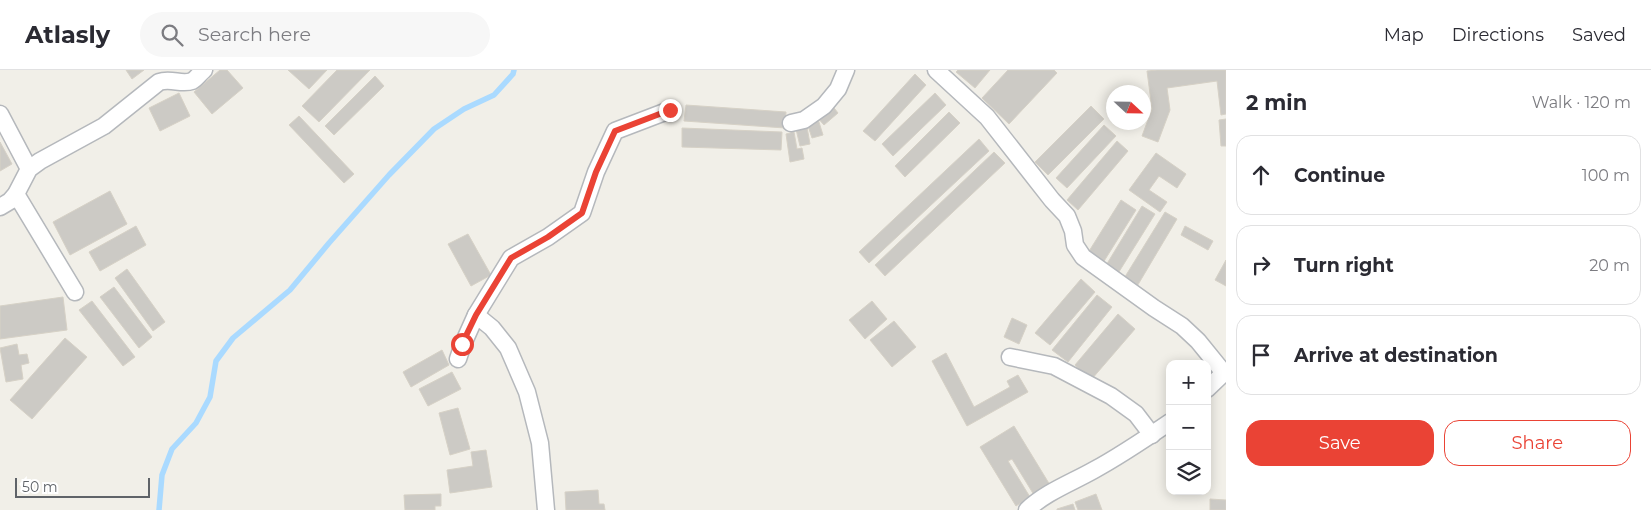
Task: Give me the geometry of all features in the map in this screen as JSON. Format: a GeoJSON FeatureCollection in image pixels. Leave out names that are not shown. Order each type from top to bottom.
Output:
{"type":"FeatureCollection","features":[{"type":"Feature","properties":{"kind":"street"},"geometry":{"type":"LineString","coordinates":[[0,207],[10,201],[16,194],[29,169],[40,161],[104,126],[159,82],[166,79],[183,82],[192,80],[204,70]]}},
{"type":"Feature","properties":{"kind":"street"},"geometry":{"type":"LineString","coordinates":[[791,123],[804,120],[824,106],[838,89],[846,70]]}},
{"type":"Feature","properties":{"kind":"street"},"geometry":{"type":"LineString","coordinates":[[936,70],[987,117],[1052,200],[1067,216],[1073,231],[1075,244],[1083,257],[1182,326],[1198,341],[1225,372],[1211,385]]}},
{"type":"Feature","properties":{"kind":"street"},"geometry":{"type":"LineString","coordinates":[[458,359],[462,344],[476,315],[511,258],[548,237],[582,213],[596,172],[615,131],[670,110]]}},
{"type":"Feature","properties":{"kind":"street"},"geometry":{"type":"LineString","coordinates":[[0,114],[29,169]]}},
{"type":"Feature","properties":{"kind":"street"},"geometry":{"type":"LineString","coordinates":[[16,194],[75,292]]}},
{"type":"Feature","properties":{"kind":"street"},"geometry":{"type":"LineString","coordinates":[[476,315],[492,328],[508,348],[527,392],[540,443],[546,510]]}},
{"type":"Feature","properties":{"kind":"street"},"geometry":{"type":"LineString","coordinates":[[1010,357],[1054,366],[1111,396],[1136,414],[1152,435]]}},
{"type":"Feature","properties":{"kind":"street"},"geometry":{"type":"LineString","coordinates":[[1027,510],[1036,501],[1060,486],[1095,470],[1166,425]]}},
{"type":"Feature","properties":{"kind":"building"},"geometry":{"type":"Polygon","coordinates":[[[126,70],[144,70],[132,79],[126,70]]]}},
{"type":"Feature","properties":{"kind":"building"},"geometry":{"type":"Polygon","coordinates":[[[220,70],[227,70],[243,88],[212,114],[194,92],[220,70]]]}},
{"type":"Feature","properties":{"kind":"building"},"geometry":{"type":"Polygon","coordinates":[[[288,70],[327,70],[309,89],[288,70]]]}},
{"type":"Feature","properties":{"kind":"building"},"geometry":{"type":"Polygon","coordinates":[[[337,70],[370,70],[319,122],[302,106],[337,70]]]}},
{"type":"Feature","properties":{"kind":"building"},"geometry":{"type":"Polygon","coordinates":[[[958,70],[990,70],[975,88],[956,72],[958,70]]]}},
{"type":"Feature","properties":{"kind":"building"},"geometry":{"type":"Polygon","coordinates":[[[1008,70],[1054,70],[1057,73],[1009,124],[982,98],[1008,70]]]}},
{"type":"Feature","properties":{"kind":"building"},"geometry":{"type":"Polygon","coordinates":[[[1226,70],[1226,114],[1221,115],[1217,81],[1167,88],[1170,110],[1158,142],[1142,136],[1144,130],[1151,130],[1151,85],[1149,85],[1147,71],[1226,70]]]}},
{"type":"Feature","properties":{"kind":"building"},"geometry":{"type":"Polygon","coordinates":[[[915,74],[926,85],[875,141],[863,131],[915,74]]]}},
{"type":"Feature","properties":{"kind":"building"},"geometry":{"type":"Polygon","coordinates":[[[375,76],[384,86],[334,135],[325,126],[375,76]]]}},
{"type":"Feature","properties":{"kind":"building"},"geometry":{"type":"Polygon","coordinates":[[[179,93],[190,116],[160,131],[149,108],[179,93]]]}},
{"type":"Feature","properties":{"kind":"building"},"geometry":{"type":"Polygon","coordinates":[[[935,93],[946,105],[893,156],[882,144],[935,93]]]}},
{"type":"Feature","properties":{"kind":"building"},"geometry":{"type":"Polygon","coordinates":[[[831,104],[838,113],[824,125],[816,116],[831,104]]]}},
{"type":"Feature","properties":{"kind":"building"},"geometry":{"type":"Polygon","coordinates":[[[686,105],[786,112],[785,128],[684,121],[686,105]]]}},
{"type":"Feature","properties":{"kind":"building"},"geometry":{"type":"Polygon","coordinates":[[[1091,106],[1104,119],[1048,175],[1035,162],[1091,106]]]}},
{"type":"Feature","properties":{"kind":"building"},"geometry":{"type":"Polygon","coordinates":[[[949,112],[960,123],[905,177],[895,166],[949,112]]]}},
{"type":"Feature","properties":{"kind":"building"},"geometry":{"type":"Polygon","coordinates":[[[299,116],[354,174],[344,183],[289,125],[299,116]]]}},
{"type":"Feature","properties":{"kind":"building"},"geometry":{"type":"Polygon","coordinates":[[[818,119],[823,135],[812,138],[807,123],[818,119]]]}},
{"type":"Feature","properties":{"kind":"building"},"geometry":{"type":"Polygon","coordinates":[[[1226,119],[1226,146],[1221,146],[1219,120],[1226,119]]]}},
{"type":"Feature","properties":{"kind":"building"},"geometry":{"type":"Polygon","coordinates":[[[1104,125],[1106,130],[1109,130],[1116,136],[1067,188],[1056,178],[1104,125]]]}},
{"type":"Feature","properties":{"kind":"building"},"geometry":{"type":"Polygon","coordinates":[[[807,127],[810,144],[800,146],[796,129],[807,127]]]}},
{"type":"Feature","properties":{"kind":"building"},"geometry":{"type":"Polygon","coordinates":[[[682,128],[782,132],[781,150],[682,147],[682,128]]]}},
{"type":"Feature","properties":{"kind":"building"},"geometry":{"type":"Polygon","coordinates":[[[794,132],[797,149],[802,148],[804,159],[790,162],[786,134],[794,132]]]}},
{"type":"Feature","properties":{"kind":"building"},"geometry":{"type":"Polygon","coordinates":[[[979,139],[989,151],[869,263],[859,252],[979,139]]]}},
{"type":"Feature","properties":{"kind":"building"},"geometry":{"type":"Polygon","coordinates":[[[1117,141],[1128,151],[1078,210],[1067,200],[1117,141]]]}},
{"type":"Feature","properties":{"kind":"building"},"geometry":{"type":"Polygon","coordinates":[[[0,142],[12,164],[0,171],[0,142]]]}},
{"type":"Feature","properties":{"kind":"building"},"geometry":{"type":"Polygon","coordinates":[[[994,152],[1005,163],[885,276],[875,265],[994,152]]]}},
{"type":"Feature","properties":{"kind":"building"},"geometry":{"type":"Polygon","coordinates":[[[1156,153],[1186,174],[1177,188],[1159,176],[1149,190],[1167,202],[1160,212],[1129,190],[1156,153]]]}},
{"type":"Feature","properties":{"kind":"building"},"geometry":{"type":"Polygon","coordinates":[[[110,191],[127,224],[70,255],[53,222],[110,191]]]}},
{"type":"Feature","properties":{"kind":"building"},"geometry":{"type":"Polygon","coordinates":[[[1121,200],[1136,210],[1101,266],[1086,256],[1121,200]]]}},
{"type":"Feature","properties":{"kind":"building"},"geometry":{"type":"Polygon","coordinates":[[[1142,206],[1155,214],[1117,275],[1105,267],[1142,206]]]}},
{"type":"Feature","properties":{"kind":"building"},"geometry":{"type":"Polygon","coordinates":[[[1165,212],[1177,219],[1136,288],[1123,280],[1165,212]]]}},
{"type":"Feature","properties":{"kind":"building"},"geometry":{"type":"Polygon","coordinates":[[[136,226],[146,245],[100,271],[89,252],[136,226]]]}},
{"type":"Feature","properties":{"kind":"building"},"geometry":{"type":"Polygon","coordinates":[[[1185,226],[1213,241],[1208,250],[1181,235],[1185,226]]]}},
{"type":"Feature","properties":{"kind":"building"},"geometry":{"type":"Polygon","coordinates":[[[468,234],[491,275],[471,286],[448,244],[468,234]]]}},
{"type":"Feature","properties":{"kind":"building"},"geometry":{"type":"Polygon","coordinates":[[[1226,260],[1226,286],[1215,280],[1226,260]]]}},
{"type":"Feature","properties":{"kind":"building"},"geometry":{"type":"Polygon","coordinates":[[[127,269],[165,322],[153,331],[115,278],[127,269]]]}},
{"type":"Feature","properties":{"kind":"building"},"geometry":{"type":"Polygon","coordinates":[[[1081,279],[1095,292],[1050,345],[1035,333],[1081,279]]]}},
{"type":"Feature","properties":{"kind":"building"},"geometry":{"type":"Polygon","coordinates":[[[114,287],[152,337],[139,348],[100,297],[114,287]]]}},
{"type":"Feature","properties":{"kind":"building"},"geometry":{"type":"Polygon","coordinates":[[[1097,295],[1112,307],[1068,362],[1052,350],[1097,295]]]}},
{"type":"Feature","properties":{"kind":"building"},"geometry":{"type":"Polygon","coordinates":[[[63,297],[67,330],[0,339],[0,306],[63,297]]]}},
{"type":"Feature","properties":{"kind":"building"},"geometry":{"type":"Polygon","coordinates":[[[92,301],[135,357],[123,366],[79,310],[92,301]]]}},
{"type":"Feature","properties":{"kind":"building"},"geometry":{"type":"Polygon","coordinates":[[[872,301],[887,319],[865,339],[849,320],[872,301]]]}},
{"type":"Feature","properties":{"kind":"building"},"geometry":{"type":"Polygon","coordinates":[[[1118,314],[1135,329],[1091,380],[1075,365],[1118,314]]]}},
{"type":"Feature","properties":{"kind":"building"},"geometry":{"type":"Polygon","coordinates":[[[1012,318],[1027,325],[1019,344],[1004,337],[1012,318]]]}},
{"type":"Feature","properties":{"kind":"building"},"geometry":{"type":"Polygon","coordinates":[[[894,321],[916,347],[892,367],[870,340],[894,321]]]}},
{"type":"Feature","properties":{"kind":"building"},"geometry":{"type":"Polygon","coordinates":[[[65,338],[87,357],[32,419],[10,400],[65,338]]]}},
{"type":"Feature","properties":{"kind":"building"},"geometry":{"type":"Polygon","coordinates":[[[17,344],[19,355],[27,354],[29,363],[21,365],[23,379],[6,382],[0,348],[17,344]]]}},
{"type":"Feature","properties":{"kind":"building"},"geometry":{"type":"Polygon","coordinates":[[[442,350],[449,365],[411,387],[403,372],[442,350]]]}},
{"type":"Feature","properties":{"kind":"building"},"geometry":{"type":"Polygon","coordinates":[[[946,353],[974,407],[1010,387],[1007,381],[1018,375],[1028,392],[967,426],[932,361],[946,353]]]}},
{"type":"Feature","properties":{"kind":"building"},"geometry":{"type":"Polygon","coordinates":[[[452,372],[461,389],[428,406],[419,389],[452,372]]]}},
{"type":"Feature","properties":{"kind":"building"},"geometry":{"type":"Polygon","coordinates":[[[458,408],[470,449],[450,455],[439,413],[458,408]]]}},
{"type":"Feature","properties":{"kind":"building"},"geometry":{"type":"Polygon","coordinates":[[[1014,426],[1050,485],[1034,495],[1012,459],[1008,461],[1030,497],[1016,506],[980,447],[1014,426]]]}},
{"type":"Feature","properties":{"kind":"building"},"geometry":{"type":"Polygon","coordinates":[[[486,450],[492,487],[450,493],[447,470],[473,466],[471,452],[486,450]]]}},
{"type":"Feature","properties":{"kind":"building"},"geometry":{"type":"Polygon","coordinates":[[[598,490],[599,504],[604,504],[605,510],[566,510],[565,492],[598,490]]]}},
{"type":"Feature","properties":{"kind":"building"},"geometry":{"type":"Polygon","coordinates":[[[441,494],[441,506],[435,506],[435,510],[405,510],[404,495],[441,494]]]}},
{"type":"Feature","properties":{"kind":"building"},"geometry":{"type":"Polygon","coordinates":[[[1096,494],[1102,510],[1078,510],[1075,502],[1096,494]]]}},
{"type":"Feature","properties":{"kind":"building"},"geometry":{"type":"Polygon","coordinates":[[[1210,499],[1226,500],[1226,510],[1210,510],[1210,499]]]}},
{"type":"Feature","properties":{"kind":"building"},"geometry":{"type":"Polygon","coordinates":[[[1073,504],[1075,510],[1057,510],[1057,509],[1073,504]]]}},
{"type":"Feature","properties":{"kind":"waterway"},"geometry":{"type":"LineString","coordinates":[[159,510],[162,475],[172,449],[196,423],[210,397],[216,361],[233,338],[290,290],[389,175],[434,129],[464,109],[494,95],[513,74],[514,70]]}},
{"type":"Feature","properties":{"kind":"route"},"geometry":{"type":"LineString","coordinates":[[462,344],[476,315],[511,258],[548,237],[582,213],[596,172],[615,131],[670,110]]}}]}
